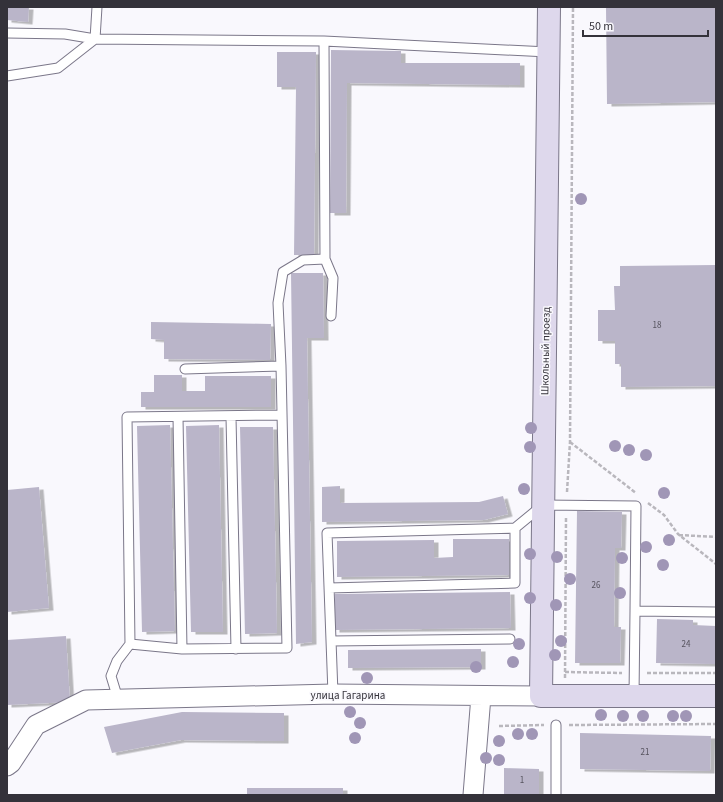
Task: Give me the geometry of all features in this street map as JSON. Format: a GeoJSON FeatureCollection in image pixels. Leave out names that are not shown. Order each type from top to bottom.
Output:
{"type":"FeatureCollection","features":[{"type":"Feature","properties":{"kind":"street","name":"Школьный проезд"},"geometry":{"type":"LineString","coordinates":[[541,696],[548,7]]}},
{"type":"Feature","properties":{"kind":"street","name":"улица Гагарина"},"geometry":{"type":"LineString","coordinates":[[7,766],[11,763],[36,725],[86,700],[333,694],[481,696],[716,696]]}},
{"type":"Feature","properties":{"kind":"street"},"geometry":{"type":"LineString","coordinates":[[473,795],[481,696]]}},
{"type":"Feature","properties":{"kind":"lane"},"geometry":{"type":"LineString","coordinates":[[7,76],[58,68],[95,39],[97,7]]}},
{"type":"Feature","properties":{"kind":"lane"},"geometry":{"type":"LineString","coordinates":[[7,33],[64,34],[95,39],[324,41],[548,52]]}},
{"type":"Feature","properties":{"kind":"lane"},"geometry":{"type":"LineString","coordinates":[[324,41],[325,259],[333,278],[331,316]]}},
{"type":"Feature","properties":{"kind":"lane"},"geometry":{"type":"LineString","coordinates":[[130,644],[182,649],[287,648],[281,366],[278,303],[283,272],[303,260],[325,259]]}},
{"type":"Feature","properties":{"kind":"lane"},"geometry":{"type":"LineString","coordinates":[[185,369],[281,366]]}},
{"type":"Feature","properties":{"kind":"lane"},"geometry":{"type":"LineString","coordinates":[[118,699],[111,676],[116,661],[130,644],[127,417],[231,417],[282,415]]}},
{"type":"Feature","properties":{"kind":"lane"},"geometry":{"type":"LineString","coordinates":[[178,417],[182,649]]}},
{"type":"Feature","properties":{"kind":"lane"},"geometry":{"type":"LineString","coordinates":[[231,417],[236,649]]}},
{"type":"Feature","properties":{"kind":"lane"},"geometry":{"type":"LineString","coordinates":[[333,694],[327,533],[515,528],[543,505],[566,505],[636,506],[634,696]]}},
{"type":"Feature","properties":{"kind":"lane"},"geometry":{"type":"LineString","coordinates":[[329,588],[515,583],[515,528]]}},
{"type":"Feature","properties":{"kind":"lane"},"geometry":{"type":"LineString","coordinates":[[635,611],[716,612]]}},
{"type":"Feature","properties":{"kind":"lane"},"geometry":{"type":"LineString","coordinates":[[331,641],[510,639]]}},
{"type":"Feature","properties":{"kind":"lane"},"geometry":{"type":"LineString","coordinates":[[556,725],[556,795]]}},
{"type":"Feature","properties":{"kind":"path"},"geometry":{"type":"LineString","coordinates":[[565,672],[566,505],[570,442],[573,7]]}},
{"type":"Feature","properties":{"kind":"path"},"geometry":{"type":"LineString","coordinates":[[678,534],[716,536]]}},
{"type":"Feature","properties":{"kind":"path"},"geometry":{"type":"LineString","coordinates":[[499,726],[716,724]]}},
{"type":"Feature","properties":{"kind":"building"},"geometry":{"type":"Polygon","coordinates":[[[7,7],[29,7],[28,22],[7,20],[7,7]]]}},
{"type":"Feature","properties":{"kind":"building"},"geometry":{"type":"Polygon","coordinates":[[[606,7],[716,7],[716,102],[607,104],[606,7]]]}},
{"type":"Feature","properties":{"kind":"building"},"geometry":{"type":"Polygon","coordinates":[[[331,50],[401,51],[401,63],[520,63],[520,85],[347,83],[346,213],[330,213],[331,50]]]}},
{"type":"Feature","properties":{"kind":"building"},"geometry":{"type":"Polygon","coordinates":[[[277,52],[316,52],[314,255],[294,255],[296,87],[277,87],[277,52]]]}},
{"type":"Feature","properties":{"kind":"building"},"geometry":{"type":"Polygon","coordinates":[[[716,265],[716,386],[621,387],[621,364],[615,364],[615,341],[598,341],[598,310],[615,310],[614,286],[620,286],[620,266],[716,265]]]}},
{"type":"Feature","properties":{"kind":"building"},"geometry":{"type":"Polygon","coordinates":[[[291,273],[323,273],[324,338],[307,338],[312,642],[296,644],[291,273]]]}},
{"type":"Feature","properties":{"kind":"building"},"geometry":{"type":"Polygon","coordinates":[[[151,322],[271,324],[270,360],[164,359],[164,340],[151,339],[151,322]]]}},
{"type":"Feature","properties":{"kind":"building"},"geometry":{"type":"Polygon","coordinates":[[[154,375],[182,375],[182,391],[205,391],[205,376],[271,376],[271,407],[141,407],[141,392],[154,392],[154,375]]]}},
{"type":"Feature","properties":{"kind":"building"},"geometry":{"type":"Polygon","coordinates":[[[170,425],[175,631],[142,632],[137,426],[170,425]]]}},
{"type":"Feature","properties":{"kind":"building"},"geometry":{"type":"Polygon","coordinates":[[[219,425],[223,632],[191,632],[186,426],[219,425]]]}},
{"type":"Feature","properties":{"kind":"building"},"geometry":{"type":"Polygon","coordinates":[[[240,427],[273,427],[277,633],[245,634],[240,427]]]}},
{"type":"Feature","properties":{"kind":"building"},"geometry":{"type":"Polygon","coordinates":[[[340,486],[340,503],[479,502],[503,496],[508,514],[484,520],[322,522],[322,487],[340,486]]]}},
{"type":"Feature","properties":{"kind":"building"},"geometry":{"type":"Polygon","coordinates":[[[39,487],[49,608],[7,612],[7,490],[39,487]]]}},
{"type":"Feature","properties":{"kind":"building"},"geometry":{"type":"Polygon","coordinates":[[[577,511],[622,512],[621,548],[615,548],[614,627],[621,627],[620,663],[575,663],[577,511]]]}},
{"type":"Feature","properties":{"kind":"building"},"geometry":{"type":"Polygon","coordinates":[[[453,539],[509,539],[509,575],[337,577],[337,541],[434,540],[434,558],[453,557],[453,539]]]}},
{"type":"Feature","properties":{"kind":"building"},"geometry":{"type":"Polygon","coordinates":[[[510,592],[511,628],[335,630],[335,594],[510,592]]]}},
{"type":"Feature","properties":{"kind":"building"},"geometry":{"type":"Polygon","coordinates":[[[657,619],[693,620],[693,625],[716,626],[716,664],[656,663],[657,619]]]}},
{"type":"Feature","properties":{"kind":"building"},"geometry":{"type":"Polygon","coordinates":[[[66,636],[70,702],[7,705],[7,640],[66,636]]]}},
{"type":"Feature","properties":{"kind":"building"},"geometry":{"type":"Polygon","coordinates":[[[481,649],[481,667],[348,668],[348,650],[481,649]]]}},
{"type":"Feature","properties":{"kind":"building"},"geometry":{"type":"Polygon","coordinates":[[[182,712],[284,713],[284,741],[181,740],[112,753],[104,727],[182,712]]]}},
{"type":"Feature","properties":{"kind":"building"},"geometry":{"type":"Polygon","coordinates":[[[580,733],[711,736],[710,771],[580,769],[580,733]]]}},
{"type":"Feature","properties":{"kind":"building"},"geometry":{"type":"Polygon","coordinates":[[[504,768],[539,769],[539,795],[504,795],[504,768]]]}},
{"type":"Feature","properties":{"kind":"building"},"geometry":{"type":"Polygon","coordinates":[[[247,788],[343,788],[343,795],[247,795],[247,788]]]}}]}
